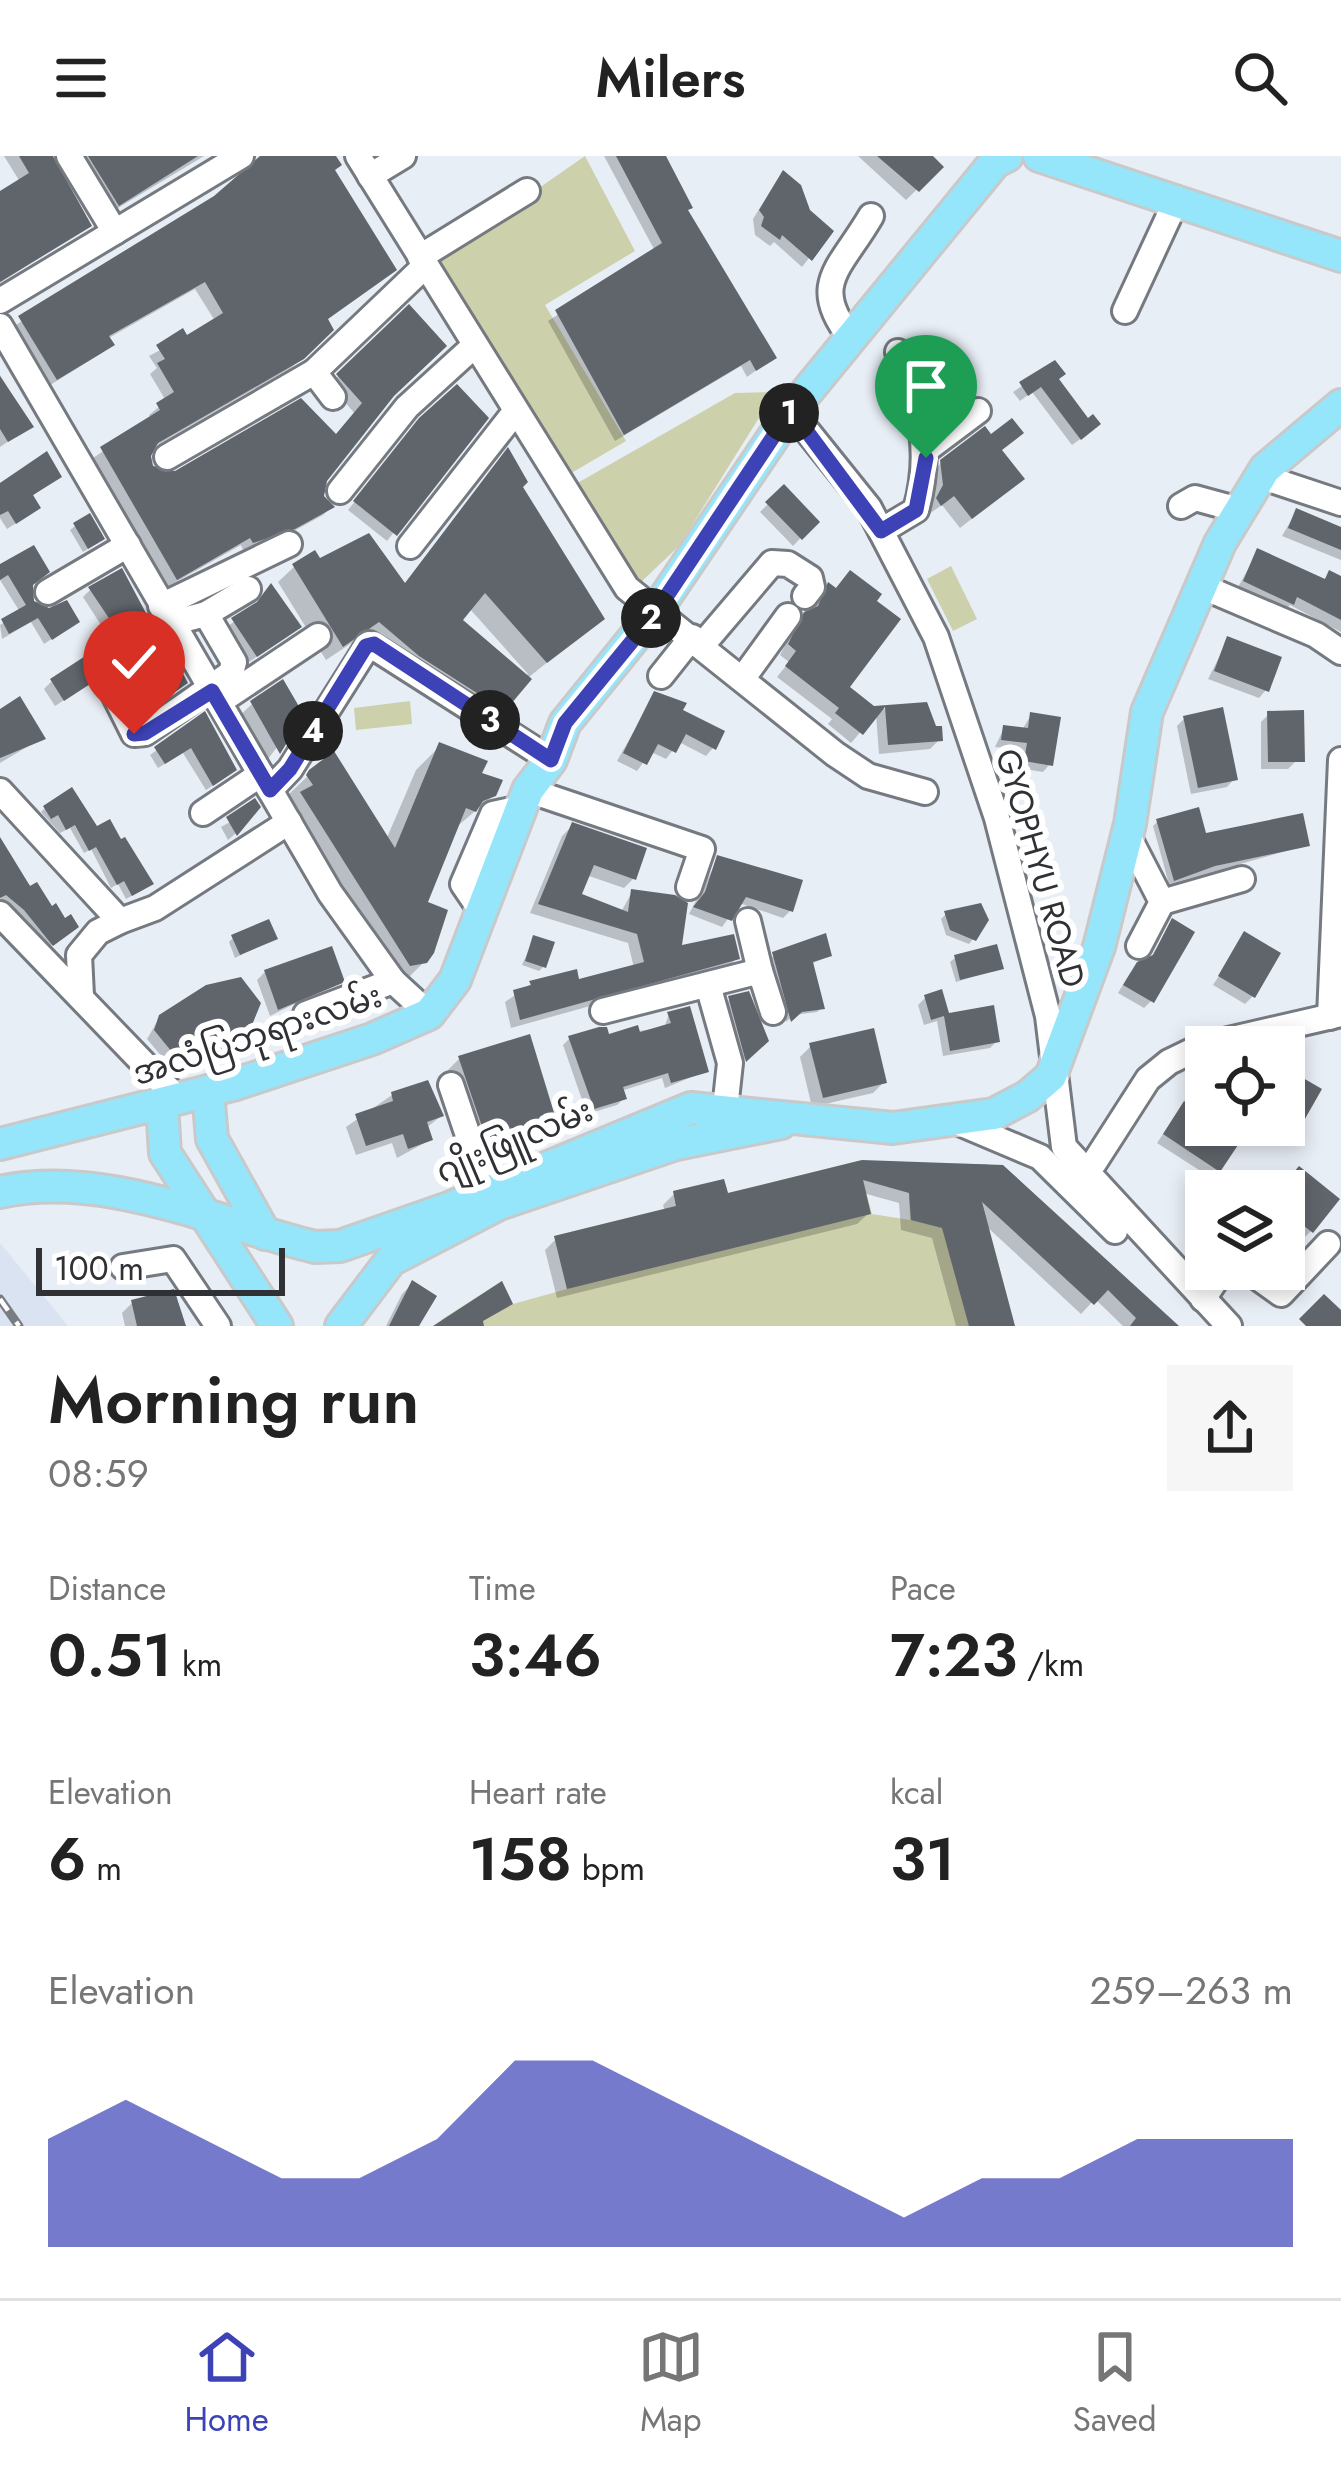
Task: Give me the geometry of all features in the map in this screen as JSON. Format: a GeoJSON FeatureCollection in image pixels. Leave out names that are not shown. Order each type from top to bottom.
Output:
{"type":"FeatureCollection","features":[{"type":"Feature","properties":{"kind":"main road"},"geometry":{"type":"LineString","coordinates":[[1039,156],[1341,256]]}},
{"type":"Feature","properties":{"kind":"main road","name":"အလံပြဘုရားလမ်း"},"geometry":{"type":"LineString","coordinates":[[0,1144],[208,1091],[372,1040],[429,1014],[455,980],[525,799],[551,760],[565,723],[656,612],[791,410],[1001,158]]}},
{"type":"Feature","properties":{"kind":"main road"},"geometry":{"type":"LineString","coordinates":[[1052,1076],[1099,947],[1127,834],[1147,712],[1202,586],[1260,476],[1304,430],[1341,405]]}},
{"type":"Feature","properties":{"kind":"main road","name":"ဂျိုးဖြူလမ်း"},"geometry":{"type":"LineString","coordinates":[[0,1192],[30,1185],[109,1193],[315,1247],[340,1246],[488,1192],[691,1108],[893,1128],[994,1114],[1052,1076]]}},
{"type":"Feature","properties":{"kind":"main road"},"geometry":{"type":"LineString","coordinates":[[208,1091],[212,1139],[266,1234]]}},
{"type":"Feature","properties":{"kind":"main road"},"geometry":{"type":"LineString","coordinates":[[170,1101],[165,1153],[209,1216],[268,1324]]}},
{"type":"Feature","properties":{"kind":"main road"},"geometry":{"type":"LineString","coordinates":[[341,1326],[391,1260],[499,1204],[676,1144],[813,1117]]}},
{"type":"Feature","properties":{"kind":"street"},"geometry":{"type":"LineString","coordinates":[[69,156],[115,232]]}},
{"type":"Feature","properties":{"kind":"street"},"geometry":{"type":"LineString","coordinates":[[0,301],[242,156]]}},
{"type":"Feature","properties":{"kind":"street"},"geometry":{"type":"LineString","coordinates":[[403,156],[364,166],[626,588],[868,776],[925,792]]}},
{"type":"Feature","properties":{"kind":"street"},"geometry":{"type":"LineString","coordinates":[[167,457],[314,372],[350,344],[423,262],[527,191]]}},
{"type":"Feature","properties":{"kind":"street"},"geometry":{"type":"LineString","coordinates":[[1125,311],[1177,199]]}},
{"type":"Feature","properties":{"kind":"street"},"geometry":{"type":"LineString","coordinates":[[850,338],[828,309],[828,286],[871,216]]}},
{"type":"Feature","properties":{"kind":"street"},"geometry":{"type":"LineString","coordinates":[[0,326],[330,893],[393,981],[429,1014]]}},
{"type":"Feature","properties":{"kind":"street"},"geometry":{"type":"LineString","coordinates":[[340,491],[407,407],[474,346]]}},
{"type":"Feature","properties":{"kind":"street"},"geometry":{"type":"LineString","coordinates":[[881,531],[916,510],[926,450],[926,427],[898,352]]}},
{"type":"Feature","properties":{"kind":"street"},"geometry":{"type":"LineString","coordinates":[[314,372],[333,397]]}},
{"type":"Feature","properties":{"kind":"street","name":"GYOPHYU ROAD"},"geometry":{"type":"LineString","coordinates":[[791,410],[881,531],[936,637],[997,818],[1048,1016],[1052,1076],[1074,1177],[1208,1326]]}},
{"type":"Feature","properties":{"kind":"street"},"geometry":{"type":"LineString","coordinates":[[926,450],[978,411]]}},
{"type":"Feature","properties":{"kind":"street"},"geometry":{"type":"LineString","coordinates":[[410,546],[515,412]]}},
{"type":"Feature","properties":{"kind":"street"},"geometry":{"type":"LineString","coordinates":[[1260,476],[1341,503]]}},
{"type":"Feature","properties":{"kind":"street"},"geometry":{"type":"LineString","coordinates":[[1180,506],[1195,497],[1240,510]]}},
{"type":"Feature","properties":{"kind":"street"},"geometry":{"type":"LineString","coordinates":[[289,544],[172,624],[113,698],[139,734],[216,696],[318,636]]}},
{"type":"Feature","properties":{"kind":"street"},"geometry":{"type":"LineString","coordinates":[[48,592],[128,545]]}},
{"type":"Feature","properties":{"kind":"street"},"geometry":{"type":"LineString","coordinates":[[661,676],[772,563],[788,564],[810,578],[812,587],[743,678]]}},
{"type":"Feature","properties":{"kind":"street"},"geometry":{"type":"LineString","coordinates":[[1202,586],[1316,635],[1341,652]]}},
{"type":"Feature","properties":{"kind":"street"},"geometry":{"type":"LineString","coordinates":[[172,624],[206,614],[248,589]]}},
{"type":"Feature","properties":{"kind":"street"},"geometry":{"type":"LineString","coordinates":[[206,614],[234,662],[216,696]]}},
{"type":"Feature","properties":{"kind":"street"},"geometry":{"type":"LineString","coordinates":[[202,814],[290,769],[369,644],[551,760]]}},
{"type":"Feature","properties":{"kind":"street"},"geometry":{"type":"LineString","coordinates":[[1074,1177],[1106,1149],[1148,1079],[1169,1062],[1202,1046],[1335,1015],[1341,760]]}},
{"type":"Feature","properties":{"kind":"street"},"geometry":{"type":"LineString","coordinates":[[0,791],[120,921]]}},
{"type":"Feature","properties":{"kind":"street"},"geometry":{"type":"LineString","coordinates":[[525,799],[702,849],[688,887]]}},
{"type":"Feature","properties":{"kind":"street"},"geometry":{"type":"LineString","coordinates":[[82,996],[79,955],[98,932],[155,908],[289,822]]}},
{"type":"Feature","properties":{"kind":"street"},"geometry":{"type":"LineString","coordinates":[[1127,834],[1162,902]]}},
{"type":"Feature","properties":{"kind":"street"},"geometry":{"type":"LineString","coordinates":[[1139,946],[1162,902],[1242,879]]}},
{"type":"Feature","properties":{"kind":"street"},"geometry":{"type":"LineString","coordinates":[[0,914],[82,996],[170,1101]]}},
{"type":"Feature","properties":{"kind":"street"},"geometry":{"type":"LineString","coordinates":[[748,921],[773,1012]]}},
{"type":"Feature","properties":{"kind":"street"},"geometry":{"type":"LineString","coordinates":[[602,1011],[760,970]]}},
{"type":"Feature","properties":{"kind":"street"},"geometry":{"type":"LineString","coordinates":[[306,1014],[393,981]]}},
{"type":"Feature","properties":{"kind":"street"},"geometry":{"type":"LineString","coordinates":[[708,985],[730,1063],[725,1108]]}},
{"type":"Feature","properties":{"kind":"street"},"geometry":{"type":"LineString","coordinates":[[451,1085],[488,1192]]}},
{"type":"Feature","properties":{"kind":"street","name":"GYOPHYU ROAD"},"geometry":{"type":"LineString","coordinates":[[957,1122],[1040,1157],[1074,1177],[1228,1326]]}},
{"type":"Feature","properties":{"kind":"street"},"geometry":{"type":"LineString","coordinates":[[1305,1269],[1328,1244]]}},
{"type":"Feature","properties":{"kind":"street"},"geometry":{"type":"LineString","coordinates":[[123,1267],[173,1259],[218,1326]]}},
{"type":"Feature","properties":{"kind":"street"},"geometry":{"type":"LineString","coordinates":[[1203,1299],[1209,1290]]}},
{"type":"Feature","properties":{"kind":"shaded area"},"geometry":{"type":"Polygon","coordinates":[[[0,1243],[68,1326],[0,1326],[0,1243]]]}},
{"type":"Feature","properties":{"kind":"green space"},"geometry":{"type":"Polygon","coordinates":[[[585,156],[635,251],[545,305],[626,441],[568,475],[434,261],[585,156]]]}},
{"type":"Feature","properties":{"kind":"green space"},"geometry":{"type":"Polygon","coordinates":[[[775,392],[679,546],[640,583],[574,485],[735,393],[775,392]]]}},
{"type":"Feature","properties":{"kind":"green space"},"geometry":{"type":"Polygon","coordinates":[[[951,566],[977,619],[953,631],[927,579],[951,566]]]}},
{"type":"Feature","properties":{"kind":"green space"},"geometry":{"type":"Polygon","coordinates":[[[410,701],[412,724],[356,730],[354,708],[410,701]]]}},
{"type":"Feature","properties":{"kind":"green space"},"geometry":{"type":"Polygon","coordinates":[[[858,1161],[872,1214],[910,1220],[909,1197],[983,1206],[1015,1326],[443,1326],[441,1320],[502,1281],[513,1304],[567,1289],[554,1236],[676,1206],[673,1191],[724,1179],[728,1193],[858,1161]]]}},
{"type":"Feature","properties":{"kind":"building"},"geometry":{"type":"Polygon","coordinates":[[[19,156],[53,156],[92,226],[0,282],[0,191],[29,173],[19,156]]]}},
{"type":"Feature","properties":{"kind":"building"},"geometry":{"type":"Polygon","coordinates":[[[88,156],[198,156],[119,206],[88,156]]]}},
{"type":"Feature","properties":{"kind":"building"},"geometry":{"type":"Polygon","coordinates":[[[260,156],[336,156],[342,165],[335,170],[397,270],[328,319],[334,330],[304,359],[158,443],[151,456],[153,466],[175,471],[301,398],[336,434],[362,403],[336,374],[409,304],[447,346],[394,396],[327,481],[324,496],[335,507],[295,529],[253,543],[250,538],[177,580],[100,447],[160,410],[156,403],[174,392],[157,363],[165,359],[156,345],[183,328],[187,335],[223,313],[205,282],[109,336],[115,345],[57,380],[18,316],[214,196],[260,156]]]}},
{"type":"Feature","properties":{"kind":"building"},"geometry":{"type":"Polygon","coordinates":[[[616,156],[666,156],[693,208],[688,210],[777,358],[756,371],[750,360],[624,435],[555,310],[662,243],[616,156]]]}},
{"type":"Feature","properties":{"kind":"building"},"geometry":{"type":"Polygon","coordinates":[[[877,156],[933,156],[944,167],[919,192],[877,156]]]}},
{"type":"Feature","properties":{"kind":"building"},"geometry":{"type":"Polygon","coordinates":[[[783,170],[801,185],[810,210],[834,231],[812,261],[782,235],[780,240],[761,226],[764,217],[759,210],[783,170]]]}},
{"type":"Feature","properties":{"kind":"building"},"geometry":{"type":"Polygon","coordinates":[[[1055,360],[1066,374],[1059,379],[1088,418],[1093,414],[1101,424],[1081,440],[1041,387],[1028,396],[1019,382],[1055,360]]]}},
{"type":"Feature","properties":{"kind":"building"},"geometry":{"type":"Polygon","coordinates":[[[0,376],[34,427],[8,442],[0,429],[0,376]]]}},
{"type":"Feature","properties":{"kind":"building"},"geometry":{"type":"Polygon","coordinates":[[[457,384],[489,418],[397,536],[353,501],[419,418],[457,384]]]}},
{"type":"Feature","properties":{"kind":"building"},"geometry":{"type":"Polygon","coordinates":[[[1012,418],[1024,433],[1002,450],[1025,479],[972,519],[954,496],[941,506],[936,498],[943,485],[940,460],[985,426],[991,434],[1012,418]]]}},
{"type":"Feature","properties":{"kind":"building"},"geometry":{"type":"Polygon","coordinates":[[[508,447],[528,482],[523,487],[605,619],[547,663],[485,593],[463,620],[532,679],[505,711],[419,656],[379,622],[343,647],[292,564],[315,550],[320,558],[369,533],[405,583],[508,447]]]}},
{"type":"Feature","properties":{"kind":"building"},"geometry":{"type":"Polygon","coordinates":[[[47,451],[62,477],[33,495],[41,508],[16,524],[8,511],[0,515],[0,483],[47,451]]]}},
{"type":"Feature","properties":{"kind":"building"},"geometry":{"type":"Polygon","coordinates":[[[784,484],[820,522],[802,540],[765,502],[784,484]]]}},
{"type":"Feature","properties":{"kind":"building"},"geometry":{"type":"Polygon","coordinates":[[[1296,508],[1341,527],[1341,550],[1288,528],[1296,508]]]}},
{"type":"Feature","properties":{"kind":"building"},"geometry":{"type":"Polygon","coordinates":[[[90,513],[105,539],[88,549],[73,523],[90,513]]]}},
{"type":"Feature","properties":{"kind":"building"},"geometry":{"type":"Polygon","coordinates":[[[34,545],[50,572],[33,585],[34,601],[49,608],[67,600],[80,622],[52,640],[38,618],[9,634],[1,619],[26,605],[8,575],[0,580],[0,564],[34,545]]]}},
{"type":"Feature","properties":{"kind":"building"},"geometry":{"type":"Polygon","coordinates":[[[1257,548],[1325,579],[1329,570],[1341,576],[1341,620],[1297,597],[1294,605],[1243,581],[1257,548]]]}},
{"type":"Feature","properties":{"kind":"building"},"geometry":{"type":"Polygon","coordinates":[[[122,568],[147,615],[119,633],[88,587],[122,568]]]}},
{"type":"Feature","properties":{"kind":"building"},"geometry":{"type":"Polygon","coordinates":[[[850,570],[882,594],[877,601],[901,619],[850,687],[874,706],[927,702],[936,726],[942,726],[943,741],[888,745],[885,707],[863,735],[835,713],[839,708],[785,666],[796,651],[788,644],[804,612],[818,606],[828,582],[836,588],[850,570]]]}},
{"type":"Feature","properties":{"kind":"building"},"geometry":{"type":"Polygon","coordinates":[[[271,583],[302,627],[257,657],[231,618],[257,602],[271,583]]]}},
{"type":"Feature","properties":{"kind":"building"},"geometry":{"type":"Polygon","coordinates":[[[1227,636],[1282,657],[1269,692],[1214,671],[1227,636]]]}},
{"type":"Feature","properties":{"kind":"building"},"geometry":{"type":"Polygon","coordinates":[[[113,638],[127,660],[64,701],[50,679],[113,638]]]}},
{"type":"Feature","properties":{"kind":"building"},"geometry":{"type":"Polygon","coordinates":[[[179,666],[188,683],[155,706],[146,690],[179,666]]]}},
{"type":"Feature","properties":{"kind":"building"},"geometry":{"type":"Polygon","coordinates":[[[283,679],[304,715],[280,754],[250,701],[283,679]]]}},
{"type":"Feature","properties":{"kind":"building"},"geometry":{"type":"Polygon","coordinates":[[[654,691],[687,703],[683,710],[725,731],[716,750],[686,734],[676,753],[658,744],[647,765],[623,753],[654,691]]]}},
{"type":"Feature","properties":{"kind":"building"},"geometry":{"type":"Polygon","coordinates":[[[20,696],[46,739],[0,758],[0,709],[20,696]]]}},
{"type":"Feature","properties":{"kind":"building"},"geometry":{"type":"Polygon","coordinates":[[[1223,707],[1238,780],[1198,788],[1183,716],[1223,707]]]}},
{"type":"Feature","properties":{"kind":"building"},"geometry":{"type":"Polygon","coordinates":[[[1304,710],[1305,762],[1268,762],[1267,711],[1304,710]]]}},
{"type":"Feature","properties":{"kind":"building"},"geometry":{"type":"Polygon","coordinates":[[[205,711],[237,770],[213,786],[191,748],[165,764],[154,747],[205,711]]]}},
{"type":"Feature","properties":{"kind":"building"},"geometry":{"type":"Polygon","coordinates":[[[1030,712],[1061,717],[1053,766],[1024,761],[1027,743],[1001,740],[1003,725],[1028,728],[1030,712]]]}},
{"type":"Feature","properties":{"kind":"building"},"geometry":{"type":"Polygon","coordinates":[[[439,742],[488,761],[482,773],[503,780],[496,796],[483,801],[476,812],[466,808],[428,902],[448,910],[434,953],[427,963],[410,966],[300,792],[313,785],[306,775],[309,770],[334,751],[395,848],[439,742]]]}},
{"type":"Feature","properties":{"kind":"building"},"geometry":{"type":"Polygon","coordinates":[[[72,787],[97,826],[110,819],[154,884],[132,896],[124,881],[117,885],[96,847],[89,851],[75,825],[66,830],[58,815],[51,819],[43,806],[72,787]]]}},
{"type":"Feature","properties":{"kind":"building"},"geometry":{"type":"Polygon","coordinates":[[[255,798],[261,807],[237,836],[226,817],[255,798]]]}},
{"type":"Feature","properties":{"kind":"building"},"geometry":{"type":"Polygon","coordinates":[[[1199,807],[1206,833],[1303,813],[1310,846],[1215,866],[1174,881],[1156,819],[1199,807]]]}},
{"type":"Feature","properties":{"kind":"building"},"geometry":{"type":"Polygon","coordinates":[[[572,822],[647,848],[636,880],[594,865],[582,894],[628,912],[631,889],[675,895],[688,903],[682,945],[734,934],[740,959],[520,1020],[513,990],[531,985],[529,981],[577,969],[579,979],[644,962],[637,934],[538,904],[572,822]]]}},
{"type":"Feature","properties":{"kind":"building"},"geometry":{"type":"Polygon","coordinates":[[[0,837],[30,886],[37,882],[52,906],[56,903],[65,918],[71,914],[79,927],[53,946],[24,910],[6,895],[0,898],[0,837]]]}},
{"type":"Feature","properties":{"kind":"building"},"geometry":{"type":"Polygon","coordinates":[[[717,855],[803,880],[793,912],[746,897],[732,921],[693,907],[705,892],[717,855]]]}},
{"type":"Feature","properties":{"kind":"building"},"geometry":{"type":"Polygon","coordinates":[[[981,903],[989,920],[976,941],[950,930],[944,911],[981,903]]]}},
{"type":"Feature","properties":{"kind":"building"},"geometry":{"type":"Polygon","coordinates":[[[1172,918],[1195,932],[1154,1003],[1123,985],[1137,962],[1153,955],[1172,918]]]}},
{"type":"Feature","properties":{"kind":"building"},"geometry":{"type":"Polygon","coordinates":[[[269,919],[278,939],[240,955],[231,935],[269,919]]]}},
{"type":"Feature","properties":{"kind":"building"},"geometry":{"type":"Polygon","coordinates":[[[1244,931],[1281,953],[1255,998],[1218,976],[1244,931]]]}},
{"type":"Feature","properties":{"kind":"building"},"geometry":{"type":"Polygon","coordinates":[[[826,933],[832,956],[813,962],[825,1009],[802,1012],[791,1022],[772,952],[826,933]]]}},
{"type":"Feature","properties":{"kind":"building"},"geometry":{"type":"Polygon","coordinates":[[[533,935],[555,942],[546,968],[525,961],[533,935]]]}},
{"type":"Feature","properties":{"kind":"building"},"geometry":{"type":"Polygon","coordinates":[[[997,944],[1004,969],[960,980],[954,955],[997,944]]]}},
{"type":"Feature","properties":{"kind":"building"},"geometry":{"type":"Polygon","coordinates":[[[332,946],[345,982],[278,1010],[264,970],[332,946]]]}},
{"type":"Feature","properties":{"kind":"building"},"geometry":{"type":"Polygon","coordinates":[[[241,977],[261,1003],[252,1025],[233,1045],[187,1060],[176,1057],[154,1030],[159,1015],[206,985],[241,977]]]}},
{"type":"Feature","properties":{"kind":"building"},"geometry":{"type":"Polygon","coordinates":[[[942,989],[949,1013],[994,1005],[1000,1042],[950,1051],[944,1016],[931,1020],[924,995],[942,989]]]}},
{"type":"Feature","properties":{"kind":"building"},"geometry":{"type":"Polygon","coordinates":[[[749,991],[769,1041],[746,1062],[728,996],[749,991]]]}},
{"type":"Feature","properties":{"kind":"building"},"geometry":{"type":"Polygon","coordinates":[[[690,1006],[709,1072],[671,1083],[668,1073],[623,1087],[627,1099],[594,1109],[568,1036],[599,1027],[607,1027],[609,1034],[638,1025],[640,1032],[671,1023],[667,1012],[690,1006]]]}},
{"type":"Feature","properties":{"kind":"building"},"geometry":{"type":"Polygon","coordinates":[[[874,1028],[887,1083],[823,1098],[809,1043],[874,1028]]]}},
{"type":"Feature","properties":{"kind":"building"},"geometry":{"type":"Polygon","coordinates":[[[530,1034],[559,1129],[490,1150],[458,1056],[530,1034]]]}},
{"type":"Feature","properties":{"kind":"building"},"geometry":{"type":"Polygon","coordinates":[[[1305,1079],[1322,1089],[1305,1119],[1305,1079]]]}},
{"type":"Feature","properties":{"kind":"building"},"geometry":{"type":"Polygon","coordinates":[[[428,1080],[444,1116],[427,1122],[433,1140],[408,1149],[403,1134],[366,1146],[355,1114],[393,1101],[391,1092],[428,1080]]]}},
{"type":"Feature","properties":{"kind":"building"},"geometry":{"type":"Polygon","coordinates":[[[1184,1101],[1185,1146],[1237,1146],[1217,1170],[1163,1134],[1184,1101]]]}},
{"type":"Feature","properties":{"kind":"building"},"geometry":{"type":"Polygon","coordinates":[[[862,1160],[1003,1165],[1179,1326],[1130,1326],[1136,1318],[1108,1290],[1094,1305],[982,1202],[1015,1326],[969,1326],[942,1228],[911,1220],[909,1193],[863,1180],[871,1214],[567,1289],[554,1236],[676,1206],[673,1191],[724,1179],[728,1193],[862,1160]]]}},
{"type":"Feature","properties":{"kind":"building"},"geometry":{"type":"Polygon","coordinates":[[[1305,1171],[1340,1199],[1313,1233],[1305,1227],[1305,1171]]]}},
{"type":"Feature","properties":{"kind":"building"},"geometry":{"type":"Polygon","coordinates":[[[412,1280],[437,1296],[419,1326],[389,1326],[412,1280]]]}},
{"type":"Feature","properties":{"kind":"building"},"geometry":{"type":"Polygon","coordinates":[[[502,1281],[513,1304],[483,1321],[484,1326],[433,1326],[502,1281]]]}},
{"type":"Feature","properties":{"kind":"building"},"geometry":{"type":"Polygon","coordinates":[[[174,1289],[186,1326],[137,1326],[131,1300],[174,1289]]]}},
{"type":"Feature","properties":{"kind":"building"},"geometry":{"type":"Polygon","coordinates":[[[1324,1294],[1341,1310],[1341,1326],[1306,1326],[1299,1319],[1324,1294]]]}},
{"type":"Feature","properties":{"kind":"railway"},"geometry":{"type":"LineString","coordinates":[[0,1299],[19,1326]]}},
{"type":"Feature","properties":{"kind":"route"},"geometry":{"type":"LineString","coordinates":[[134,734],[145,733],[212,691],[270,790],[290,769],[366,646],[374,644],[551,760],[565,723],[656,612],[791,410],[869,508],[881,531],[916,510],[926,458]]}}]}
